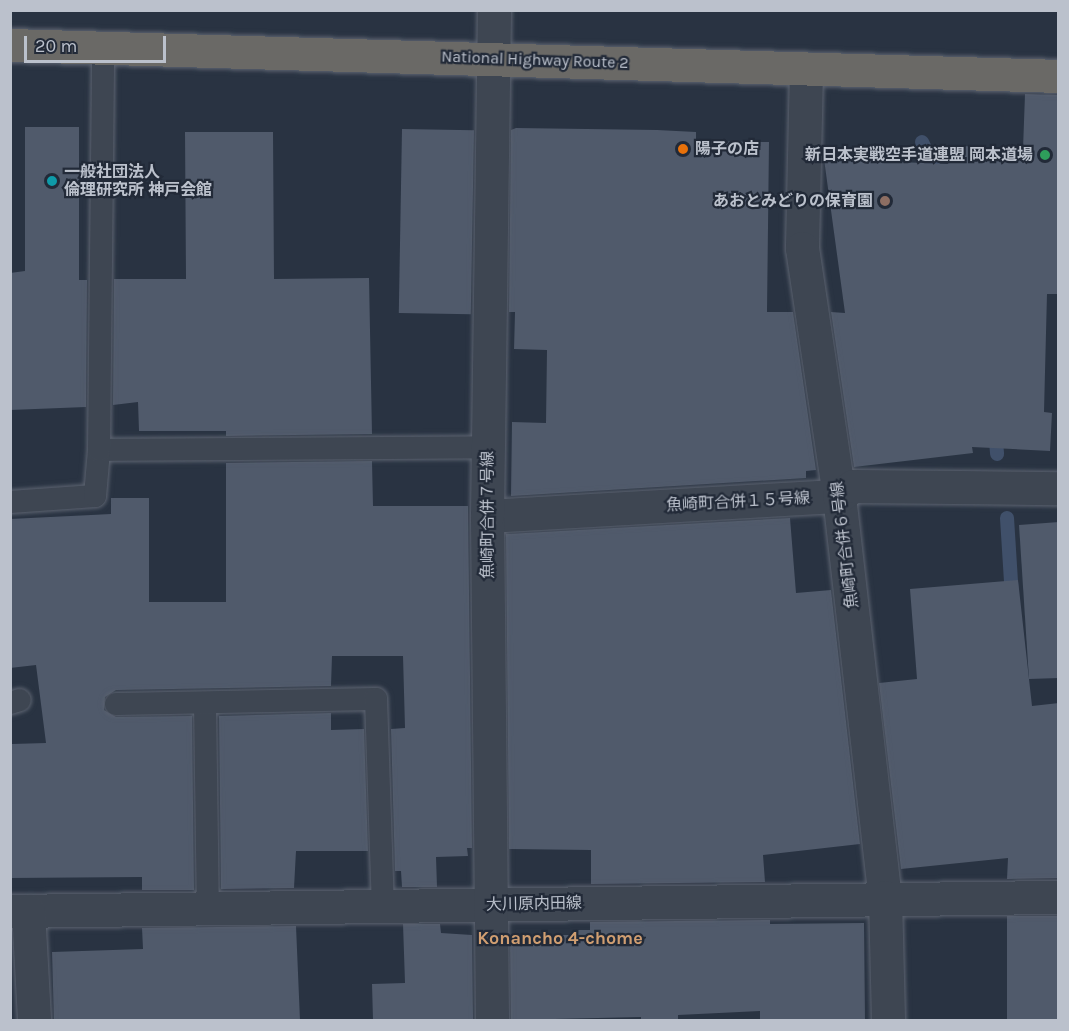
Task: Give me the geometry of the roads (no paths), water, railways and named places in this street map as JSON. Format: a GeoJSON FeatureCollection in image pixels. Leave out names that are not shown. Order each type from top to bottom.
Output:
{"type":"FeatureCollection","features":[{"type":"Feature","properties":{"kind":"highway","name":"National Highway Route 2"},"geometry":{"type":"LineString","coordinates":[[10,45],[1059,76]]}},
{"type":"Feature","properties":{"kind":"street","name":"魚崎町合併７号線"},"geometry":{"type":"LineString","coordinates":[[492,1020],[487,516],[494,10]]}},
{"type":"Feature","properties":{"kind":"street","name":"魚崎町合併６号線"},"geometry":{"type":"LineString","coordinates":[[806,70],[802,248],[839,496],[885,897],[888,1020]]}},
{"type":"Feature","properties":{"kind":"street","name":"魚崎町合併１５号線"},"geometry":{"type":"LineString","coordinates":[[487,516],[839,496],[853,486],[1059,488]]}},
{"type":"Feature","properties":{"kind":"street","name":"大川原内田線"},"geometry":{"type":"LineString","coordinates":[[20,911],[208,911],[885,897],[1059,897]]}},
{"type":"Feature","properties":{"kind":"street"},"geometry":{"type":"LineString","coordinates":[[20,911],[34,1020]]}},
{"type":"Feature","properties":{"kind":"lane"},"geometry":{"type":"LineString","coordinates":[[10,502],[95,496],[99,450],[103,47]]}},
{"type":"Feature","properties":{"kind":"lane"},"geometry":{"type":"LineString","coordinates":[[99,450],[488,447]]}},
{"type":"Feature","properties":{"kind":"lane"},"geometry":{"type":"LineString","coordinates":[[116,704],[376,699],[383,907]]}},
{"type":"Feature","properties":{"kind":"lane"},"geometry":{"type":"LineString","coordinates":[[205,703],[208,911]]}},
{"type":"Feature","properties":{"kind":"waterway"},"geometry":{"type":"LineString","coordinates":[[922,142],[939,178]]}},
{"type":"Feature","properties":{"kind":"waterway"},"geometry":{"type":"LineString","coordinates":[[995,430],[997,454]]}},
{"type":"Feature","properties":{"kind":"waterway"},"geometry":{"type":"LineString","coordinates":[[1007,518],[1012,597]]}},
{"type":"Feature","properties":{"kind":"place","name":"陽子の店"},"geometry":{"type":"Point","coordinates":[683,149]}},
{"type":"Feature","properties":{"kind":"place","name":"新日本実戦空手道連盟 岡本道場"},"geometry":{"type":"Point","coordinates":[1045,155]}},
{"type":"Feature","properties":{"kind":"place","name":"一般社団法人 倫理研究所 神戸会館"},"geometry":{"type":"Point","coordinates":[52,181]}},
{"type":"Feature","properties":{"kind":"place","name":"あおとみどりの保育園"},"geometry":{"type":"Point","coordinates":[885,201]}},
{"type":"Feature","properties":{"kind":"district","name":"Konancho 4-chome"},"geometry":{"type":"Point","coordinates":[560,938]}}]}
